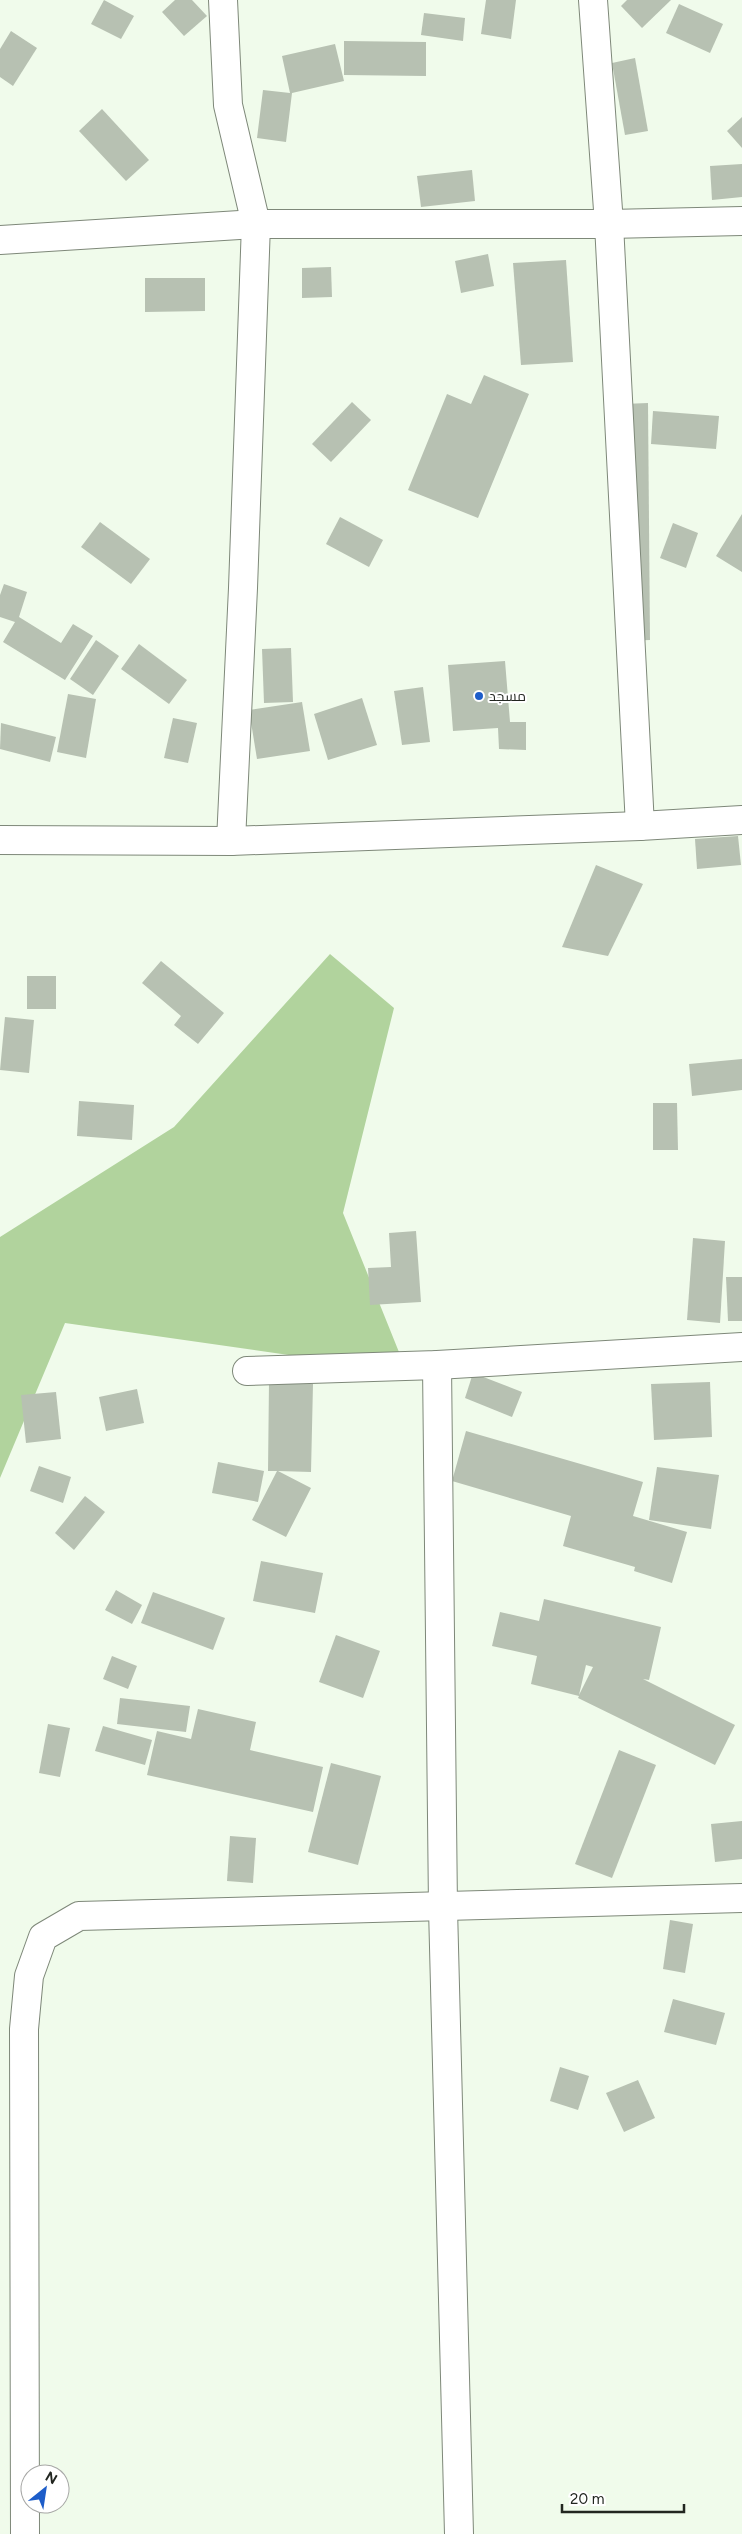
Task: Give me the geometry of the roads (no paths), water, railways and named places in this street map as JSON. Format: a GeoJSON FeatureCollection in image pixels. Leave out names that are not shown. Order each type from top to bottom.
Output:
{"type":"FeatureCollection","features":[{"type":"Feature","properties":{"kind":"street"},"geometry":{"type":"LineString","coordinates":[[223,0],[228,105],[256,224],[243,597],[231,841]]}},
{"type":"Feature","properties":{"kind":"street"},"geometry":{"type":"LineString","coordinates":[[593,0],[609,224],[640,826]]}},
{"type":"Feature","properties":{"kind":"street"},"geometry":{"type":"LineString","coordinates":[[0,240],[256,224],[609,224],[742,221]]}},
{"type":"Feature","properties":{"kind":"street"},"geometry":{"type":"LineString","coordinates":[[0,840],[231,841],[640,826],[742,820]]}},
{"type":"Feature","properties":{"kind":"street"},"geometry":{"type":"LineString","coordinates":[[247,1371],[437,1365],[742,1347]]}},
{"type":"Feature","properties":{"kind":"street"},"geometry":{"type":"LineString","coordinates":[[437,1365],[443,1908],[458,2534]]}},
{"type":"Feature","properties":{"kind":"street"},"geometry":{"type":"LineString","coordinates":[[25,2534],[24,2029],[29,1976],[43,1937],[79,1916],[443,1908],[742,1898]]}},
{"type":"Feature","properties":{"kind":"place","name":"مسجد"},"geometry":{"type":"Point","coordinates":[479,696]}}]}
